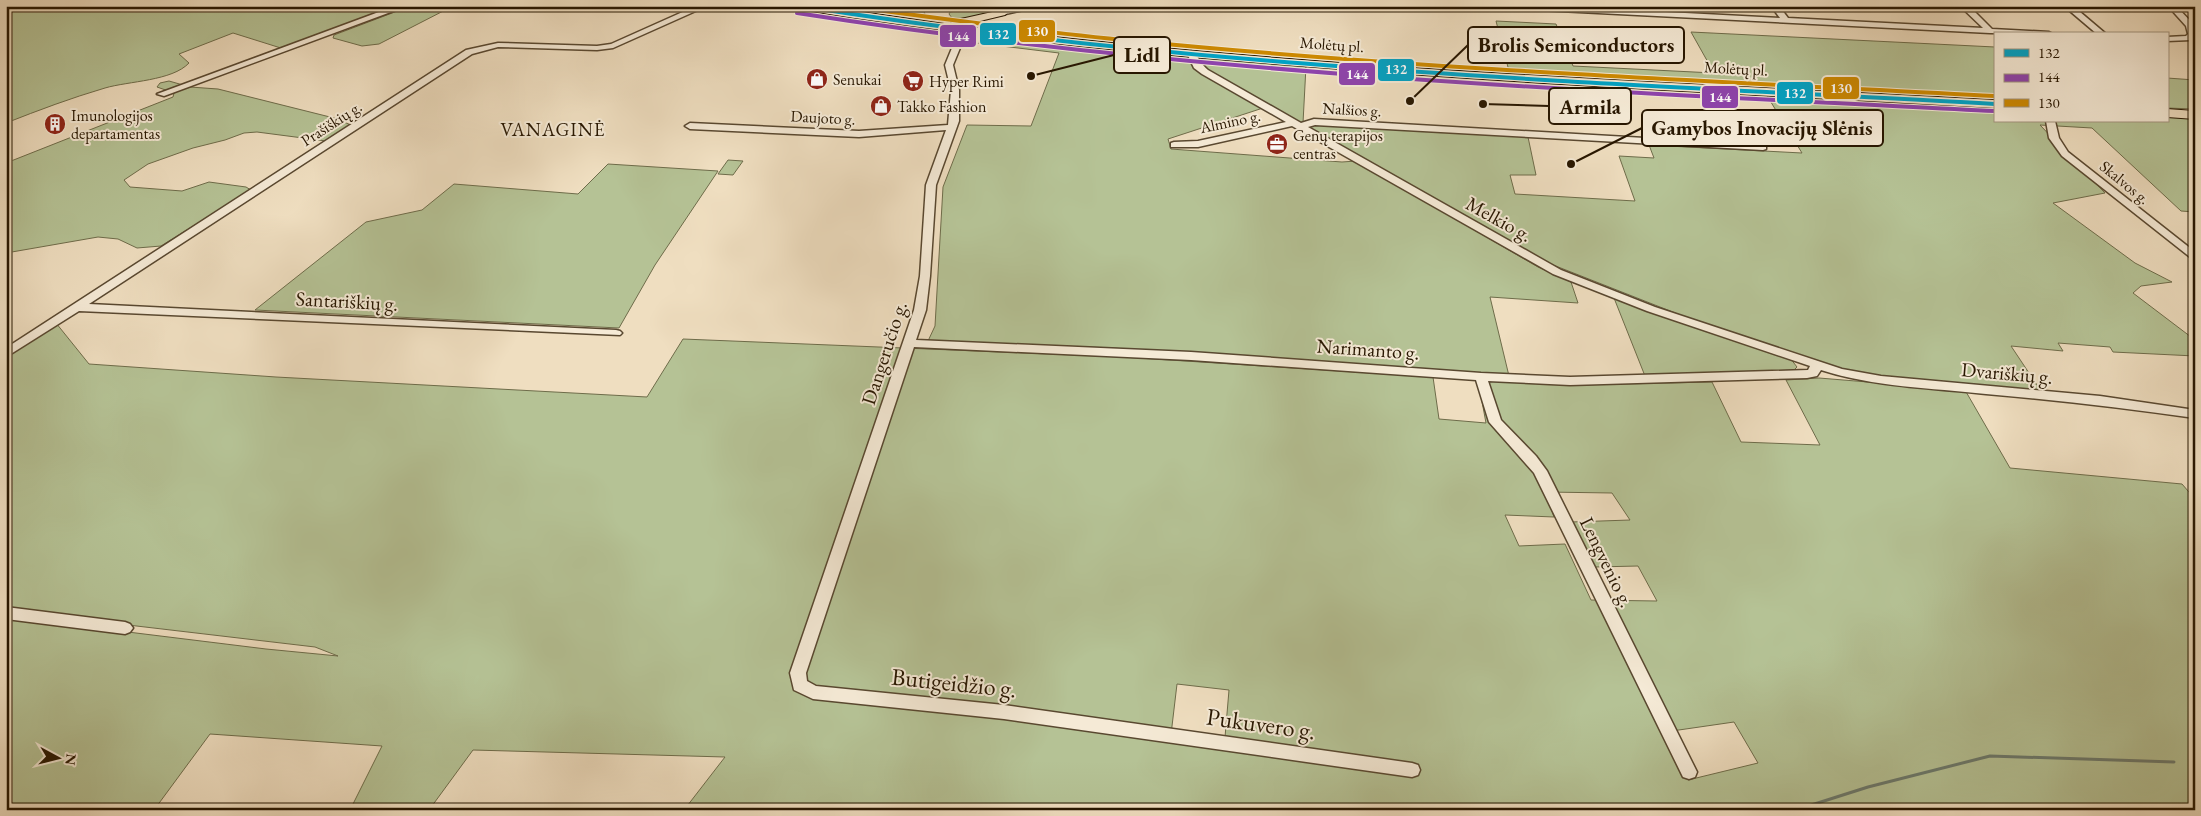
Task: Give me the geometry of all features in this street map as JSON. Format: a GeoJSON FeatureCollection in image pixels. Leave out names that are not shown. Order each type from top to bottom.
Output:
{"type":"FeatureCollection","features":[{"type":"Feature","properties":{"kind":"highway","name":"Molėtų pl."},"geometry":{"type":"LineString","coordinates":[[798,6],[950,27],[1155,47],[1375,65],[1994,102]]}},
{"type":"Feature","properties":{"kind":"highway","name":"Molėtų pl."},"geometry":{"type":"LineString","coordinates":[[820,6],[950,27]]}},
{"type":"Feature","properties":{"kind":"highway"},"geometry":{"type":"LineString","coordinates":[[986,18],[994,31],[972,36],[960,42],[950,27],[1001,13]]}},
{"type":"Feature","properties":{"kind":"highway"},"geometry":{"type":"LineString","coordinates":[[972,29],[986,18]]}},
{"type":"Feature","properties":{"kind":"highway","name":"Molėtų pl."},"geometry":{"type":"LineString","coordinates":[[994,31],[1191,54],[1443,73],[1994,102]]}},
{"type":"Feature","properties":{"kind":"highway"},"geometry":{"type":"LineString","coordinates":[[2168,111],[2195,113]]}},
{"type":"Feature","properties":{"kind":"street"},"geometry":{"type":"LineString","coordinates":[[161,94],[403,6]]}},
{"type":"Feature","properties":{"kind":"street","name":"Prašiškių g."},"geometry":{"type":"LineString","coordinates":[[6,353],[469,52],[498,45],[597,48],[613,46],[703,6]]}},
{"type":"Feature","properties":{"kind":"street"},"geometry":{"type":"LineString","coordinates":[[1001,13],[1016,8],[1038,6]]}},
{"type":"Feature","properties":{"kind":"street"},"geometry":{"type":"LineString","coordinates":[[1502,6],[2010,32]]}},
{"type":"Feature","properties":{"kind":"street"},"geometry":{"type":"LineString","coordinates":[[1671,6],[1676,15]]}},
{"type":"Feature","properties":{"kind":"street"},"geometry":{"type":"LineString","coordinates":[[1775,6],[1785,20]]}},
{"type":"Feature","properties":{"kind":"street"},"geometry":{"type":"LineString","coordinates":[[1964,6],[1990,31]]}},
{"type":"Feature","properties":{"kind":"street"},"geometry":{"type":"LineString","coordinates":[[2068,6],[2100,32]]}},
{"type":"Feature","properties":{"kind":"street"},"geometry":{"type":"LineString","coordinates":[[2168,40],[2188,38],[2192,34],[2190,25],[2172,6]]}},
{"type":"Feature","properties":{"kind":"street","name":"Dangeručio g."},"geometry":{"type":"LineString","coordinates":[[800,685],[798,673],[920,310],[925,276],[931,185],[953,128],[955,90],[949,65],[960,42],[972,29]]}},
{"type":"Feature","properties":{"kind":"street","name":"Melkio g."},"geometry":{"type":"LineString","coordinates":[[1191,54],[1197,66],[1205,72],[1295,125],[1557,272],[1651,309],[1817,365]]}},
{"type":"Feature","properties":{"kind":"street","name":"Nalšios g."},"geometry":{"type":"LineString","coordinates":[[1295,125],[1314,122],[1764,147]]}},
{"type":"Feature","properties":{"kind":"street","name":"Skalvos g."},"geometry":{"type":"LineString","coordinates":[[2050,122],[2054,138],[2065,154],[2195,258]]}},
{"type":"Feature","properties":{"kind":"street","name":"Almino g."},"geometry":{"type":"LineString","coordinates":[[1174,145],[1198,144],[1295,125]]}},
{"type":"Feature","properties":{"kind":"street","name":"Daujoto g."},"geometry":{"type":"LineString","coordinates":[[690,126],[858,134],[953,128]]}},
{"type":"Feature","properties":{"kind":"street","name":"Santariškių g."},"geometry":{"type":"LineString","coordinates":[[76,307],[616,333]]}},
{"type":"Feature","properties":{"kind":"street","name":"Narimanto g."},"geometry":{"type":"LineString","coordinates":[[910,343],[1346,366],[1481,377],[1601,381],[1807,374],[1815,371],[1817,365]]}},
{"type":"Feature","properties":{"kind":"street","name":"Dvariškių g."},"geometry":{"type":"LineString","coordinates":[[1817,365],[1868,379],[2100,400],[2195,414]]}},
{"type":"Feature","properties":{"kind":"street","name":"Lengvenio g."},"geometry":{"type":"LineString","coordinates":[[1481,377],[1495,422],[1540,471],[1689,772]]}},
{"type":"Feature","properties":{"kind":"street"},"geometry":{"type":"LineString","coordinates":[[6,613],[125,628]]}},
{"type":"Feature","properties":{"kind":"street","name":"Butigeidžio g."},"geometry":{"type":"LineString","coordinates":[[800,685],[813,692],[1004,712],[1104,726]]}},
{"type":"Feature","properties":{"kind":"street","name":"Pukuvero g."},"geometry":{"type":"LineString","coordinates":[[1104,726],[1412,770]]}},
{"type":"Feature","properties":{"kind":"green space"},"geometry":{"type":"Polygon","coordinates":[[[6,6],[397,6],[284,49],[233,33],[179,54],[189,63],[172,74],[105,88],[55,104],[6,123],[6,6]]]}},
{"type":"Feature","properties":{"kind":"green space"},"geometry":{"type":"Polygon","coordinates":[[[453,6],[379,44],[362,46],[333,38],[334,35],[408,7],[453,6]]]}},
{"type":"Feature","properties":{"kind":"green space"},"geometry":{"type":"Polygon","coordinates":[[[840,6],[922,6],[926,17],[840,6]]]}},
{"type":"Feature","properties":{"kind":"green space"},"geometry":{"type":"Polygon","coordinates":[[[991,6],[1009,6],[1008,8],[974,17],[952,18],[949,14],[950,12],[991,6]]]}},
{"type":"Feature","properties":{"kind":"green space"},"geometry":{"type":"Polygon","coordinates":[[[1496,21],[1556,24],[1573,66],[1714,73],[1691,32],[1994,47],[1994,96],[1959,96],[1509,71],[1496,21]]]}},
{"type":"Feature","properties":{"kind":"green space"},"geometry":{"type":"Polygon","coordinates":[[[984,36],[1187,57],[1196,69],[1263,108],[1168,139],[1171,149],[1342,162],[1356,161],[1538,267],[1571,282],[1578,303],[1490,297],[1509,376],[1113,348],[928,341],[935,326],[943,187],[967,125],[1031,126],[1059,53],[969,42],[973,38],[984,36]]]}},
{"type":"Feature","properties":{"kind":"green space"},"geometry":{"type":"Polygon","coordinates":[[[1204,58],[1306,66],[1303,123],[1296,122],[1207,72],[1197,60],[1204,58]]]}},
{"type":"Feature","properties":{"kind":"green space"},"geometry":{"type":"Polygon","coordinates":[[[2168,78],[2195,80],[2195,109],[2168,108],[2168,78]]]}},
{"type":"Feature","properties":{"kind":"green space"},"geometry":{"type":"Polygon","coordinates":[[[169,81],[190,87],[218,89],[334,118],[351,125],[326,141],[257,132],[244,133],[148,164],[124,180],[130,187],[182,191],[209,182],[246,187],[251,190],[161,246],[137,248],[118,239],[98,237],[6,253],[6,163],[173,97],[174,93],[157,87],[160,83],[169,81]]]}},
{"type":"Feature","properties":{"kind":"green space"},"geometry":{"type":"Polygon","coordinates":[[[1766,94],[1994,107],[1994,122],[2168,122],[2168,116],[2195,118],[2195,212],[2181,211],[2092,128],[2040,125],[2105,193],[2053,203],[2135,263],[2172,282],[2141,286],[2133,293],[2195,340],[2195,356],[2113,352],[2110,347],[2058,343],[2063,351],[2011,346],[2041,391],[1872,376],[1845,371],[1688,318],[1543,261],[1311,130],[1303,123],[1528,137],[1536,175],[1510,175],[1515,194],[1635,201],[1619,156],[1654,158],[1649,145],[1802,153],[1766,94]]]}},
{"type":"Feature","properties":{"kind":"green space"},"geometry":{"type":"Polygon","coordinates":[[[728,160],[743,161],[733,175],[718,174],[728,160]]]}},
{"type":"Feature","properties":{"kind":"green space"},"geometry":{"type":"Polygon","coordinates":[[[608,164],[718,171],[655,265],[619,328],[255,310],[366,222],[422,210],[454,184],[578,194],[608,164]]]}},
{"type":"Feature","properties":{"kind":"green space"},"geometry":{"type":"Polygon","coordinates":[[[1614,298],[1790,358],[1797,367],[1794,370],[1645,376],[1614,298]]]}},
{"type":"Feature","properties":{"kind":"green space"},"geometry":{"type":"Polygon","coordinates":[[[56,323],[89,364],[276,377],[647,397],[683,339],[1123,357],[1433,377],[1439,419],[1486,423],[1478,380],[1575,385],[1712,382],[1741,442],[1820,445],[1786,380],[1819,378],[1965,390],[2010,468],[2182,484],[2195,499],[2195,810],[684,810],[725,757],[473,750],[429,810],[350,810],[382,746],[210,734],[154,810],[6,810],[6,617],[338,656],[315,647],[9,611],[6,614],[6,355],[56,323]],[[1546,492],[1554,517],[1505,515],[1519,546],[1565,544],[1591,600],[1657,601],[1638,566],[1595,567],[1571,522],[1630,520],[1612,493],[1546,492]],[[1177,684],[1170,743],[1224,749],[1229,690],[1177,684]],[[1734,722],[1665,732],[1688,780],[1758,763],[1734,722]]]}},
{"type":"Feature","properties":{"kind":"waterway"},"geometry":{"type":"LineString","coordinates":[[1802,808],[1868,787],[1990,756],[2174,762]]}},
{"type":"Feature","properties":{"kind":"transit line","name":"132"},"geometry":{"type":"LineString","coordinates":[[800,6],[983,32],[1229,57],[1555,80],[1994,104]]}},
{"type":"Feature","properties":{"kind":"transit line","name":"130"},"geometry":{"type":"LineString","coordinates":[[847,6],[989,25],[1132,41],[1276,54],[1563,74],[1994,96]]}},
{"type":"Feature","properties":{"kind":"transit line","name":"144"},"geometry":{"type":"LineString","coordinates":[[797,13],[981,39],[1227,64],[1553,87],[1994,111]]}},
{"type":"Feature","properties":{"kind":"place","name":"Lidl"},"geometry":{"type":"Point","coordinates":[1031,76]}},
{"type":"Feature","properties":{"kind":"place","name":"Senukai"},"geometry":{"type":"Point","coordinates":[817,79]}},
{"type":"Feature","properties":{"kind":"place","name":"Hyper Rimi"},"geometry":{"type":"Point","coordinates":[913,81]}},
{"type":"Feature","properties":{"kind":"place","name":"Brolis Semiconductors"},"geometry":{"type":"Point","coordinates":[1410,101]}},
{"type":"Feature","properties":{"kind":"place","name":"Armila"},"geometry":{"type":"Point","coordinates":[1483,104]}},
{"type":"Feature","properties":{"kind":"place","name":"Takko Fashion"},"geometry":{"type":"Point","coordinates":[881,106]}},
{"type":"Feature","properties":{"kind":"place","name":"Imunologijos departamentas"},"geometry":{"type":"Point","coordinates":[55,124]}},
{"type":"Feature","properties":{"kind":"place","name":"Genų terapijos centras"},"geometry":{"type":"Point","coordinates":[1277,144]}},
{"type":"Feature","properties":{"kind":"place","name":"Gamybos Inovacijų Slėnis"},"geometry":{"type":"Point","coordinates":[1571,164]}},
{"type":"Feature","properties":{"kind":"district","name":"VANAGINĖ"},"geometry":{"type":"Point","coordinates":[553,129]}}]}
